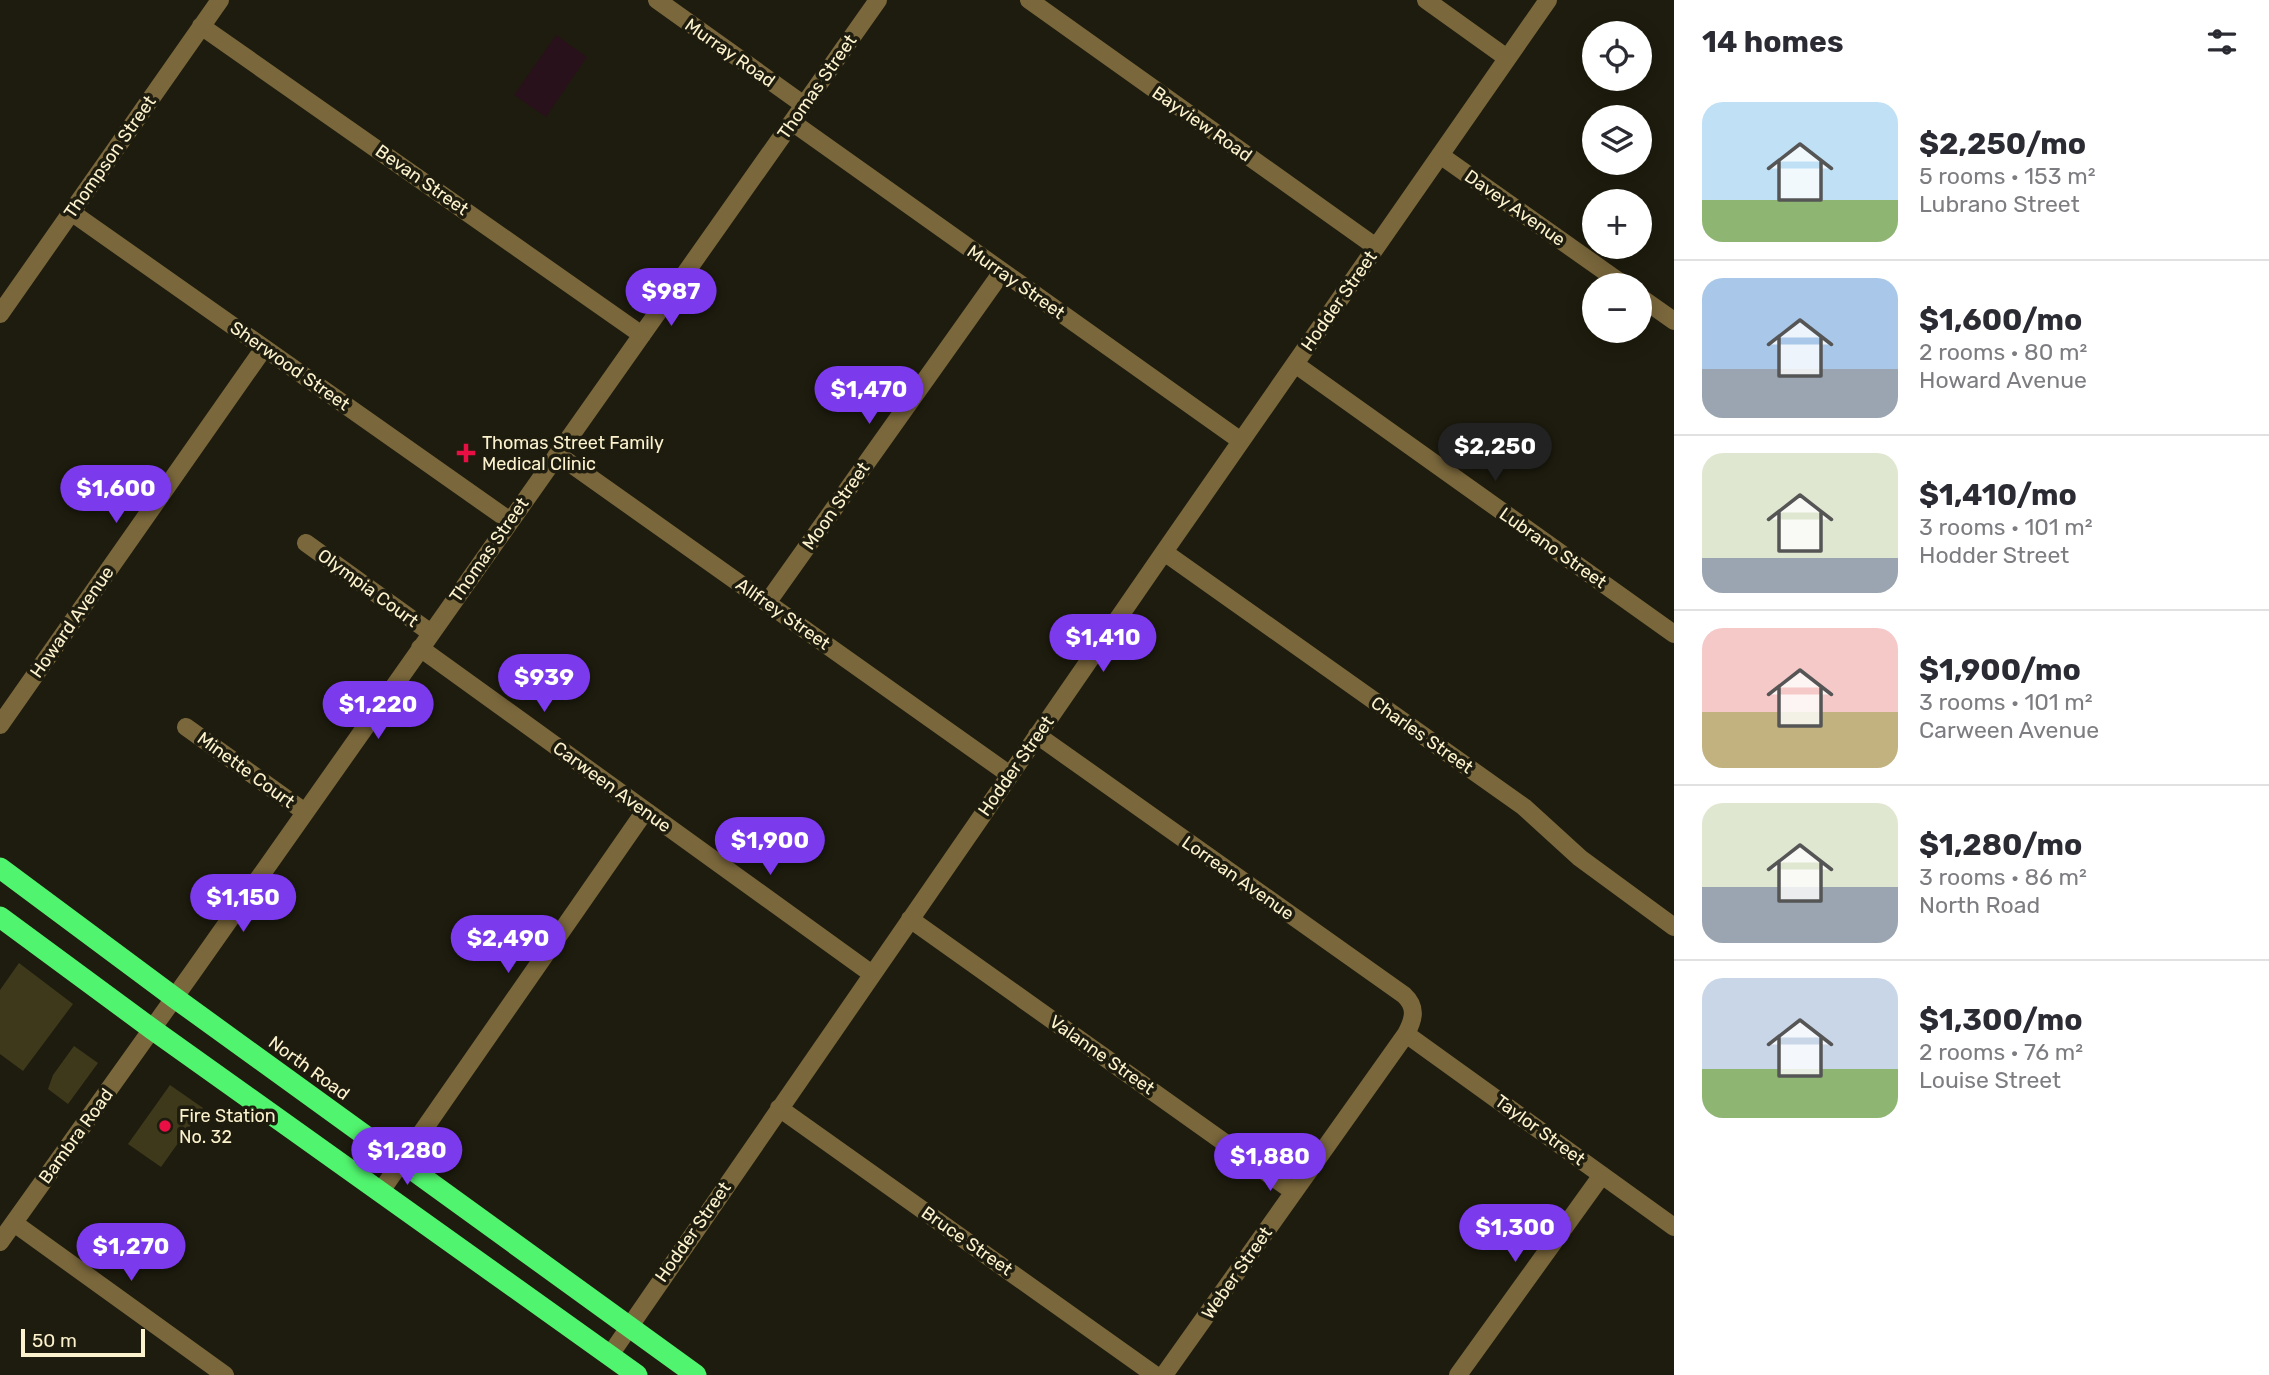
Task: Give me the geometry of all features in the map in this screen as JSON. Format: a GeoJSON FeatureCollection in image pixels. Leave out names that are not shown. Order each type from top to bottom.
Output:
{"type":"FeatureCollection","features":[{"type":"Feature","properties":{"kind":"highway","name":"North Road"},"geometry":{"type":"LineString","coordinates":[[0,868],[297,1087],[696,1375]]}},
{"type":"Feature","properties":{"kind":"highway"},"geometry":{"type":"LineString","coordinates":[[0,917],[152,1029],[638,1375]]}},
{"type":"Feature","properties":{"kind":"highway"},"geometry":{"type":"LineString","coordinates":[[275,1116],[297,1087]]}},
{"type":"Feature","properties":{"kind":"street","name":"Thompson Street"},"geometry":{"type":"LineString","coordinates":[[0,314],[220,0]]}},
{"type":"Feature","properties":{"kind":"street","name":"Murray Road"},"geometry":{"type":"LineString","coordinates":[[656,0],[804,105]]}},
{"type":"Feature","properties":{"kind":"street","name":"Thomas Street"},"geometry":{"type":"LineString","coordinates":[[175,998],[878,0]]}},
{"type":"Feature","properties":{"kind":"street","name":"Bayview Road"},"geometry":{"type":"LineString","coordinates":[[1029,0],[1376,247]]}},
{"type":"Feature","properties":{"kind":"street"},"geometry":{"type":"LineString","coordinates":[[1426,0],[1507,58]]}},
{"type":"Feature","properties":{"kind":"street","name":"Hodder Street"},"geometry":{"type":"LineString","coordinates":[[610,1355],[1548,0]]}},
{"type":"Feature","properties":{"kind":"street","name":"Bevan Street"},"geometry":{"type":"LineString","coordinates":[[201,26],[642,335]]}},
{"type":"Feature","properties":{"kind":"street","name":"Murray Street"},"geometry":{"type":"LineString","coordinates":[[792,122],[1241,441]]}},
{"type":"Feature","properties":{"kind":"street","name":"Davey Avenue"},"geometry":{"type":"LineString","coordinates":[[1440,155],[1607,273]]}},
{"type":"Feature","properties":{"kind":"street","name":"Sherwood Street"},"geometry":{"type":"LineString","coordinates":[[71,212],[510,521]]}},
{"type":"Feature","properties":{"kind":"street","name":"Moon Street"},"geometry":{"type":"LineString","coordinates":[[767,603],[1002,272]]}},
{"type":"Feature","properties":{"kind":"street"},"geometry":{"type":"LineString","coordinates":[[1652,305],[1674,321]]}},
{"type":"Feature","properties":{"kind":"street","name":"Howard Avenue"},"geometry":{"type":"LineString","coordinates":[[0,724],[264,348]]}},
{"type":"Feature","properties":{"kind":"street","name":"Lubrano Street"},"geometry":{"type":"LineString","coordinates":[[1295,364],[1674,634]]}},
{"type":"Feature","properties":{"kind":"street","name":"Allfrey Street"},"geometry":{"type":"LineString","coordinates":[[557,454],[1010,775]]}},
{"type":"Feature","properties":{"kind":"street","name":"Olympia Court"},"geometry":{"type":"LineString","coordinates":[[306,542],[431,633]]}},
{"type":"Feature","properties":{"kind":"street","name":"Charles Street"},"geometry":{"type":"LineString","coordinates":[[1164,552],[1524,807],[1580,858],[1674,926]]}},
{"type":"Feature","properties":{"kind":"street","name":"Carween Avenue"},"geometry":{"type":"LineString","coordinates":[[420,648],[872,974]]}},
{"type":"Feature","properties":{"kind":"street","name":"Minette Court"},"geometry":{"type":"LineString","coordinates":[[186,727],[305,812]]}},
{"type":"Feature","properties":{"kind":"street","name":"Lorrean Avenue"},"geometry":{"type":"LineString","coordinates":[[1037,735],[1404,995],[1410,1002],[1414,1016],[1406,1034]]}},
{"type":"Feature","properties":{"kind":"street"},"geometry":{"type":"LineString","coordinates":[[382,1191],[645,811]]}},
{"type":"Feature","properties":{"kind":"street","name":"Valanne Street"},"geometry":{"type":"LineString","coordinates":[[910,919],[1294,1192]]}},
{"type":"Feature","properties":{"kind":"street","name":"Bambra Road"},"geometry":{"type":"LineString","coordinates":[[0,1242],[175,998]]}},
{"type":"Feature","properties":{"kind":"street","name":"Taylor Street"},"geometry":{"type":"LineString","coordinates":[[1406,1034],[1674,1227]]}},
{"type":"Feature","properties":{"kind":"street","name":"Weber Street"},"geometry":{"type":"LineString","coordinates":[[1164,1375],[1406,1034]]}},
{"type":"Feature","properties":{"kind":"street","name":"Bruce Street"},"geometry":{"type":"LineString","coordinates":[[779,1108],[1155,1375]]}},
{"type":"Feature","properties":{"kind":"street"},"geometry":{"type":"LineString","coordinates":[[1458,1375],[1602,1175]]}},
{"type":"Feature","properties":{"kind":"street"},"geometry":{"type":"LineString","coordinates":[[14,1223],[225,1375]]}},
{"type":"Feature","properties":{"kind":"shaded area"},"geometry":{"type":"Polygon","coordinates":[[[556,35],[587,57],[546,117],[514,95],[556,35]]]}},
{"type":"Feature","properties":{"kind":"building"},"geometry":{"type":"Polygon","coordinates":[[[19,963],[73,1004],[23,1071],[0,1054],[0,990],[19,963]]]}},
{"type":"Feature","properties":{"kind":"building"},"geometry":{"type":"Polygon","coordinates":[[[74,1046],[98,1063],[68,1104],[48,1089],[53,1075],[74,1046]]]}},
{"type":"Feature","properties":{"kind":"building","name":"Fire Station No. 32"},"geometry":{"type":"Polygon","coordinates":[[[170,1085],[203,1108],[161,1167],[128,1144],[170,1085]]]}},
{"type":"Feature","properties":{"kind":"place","name":"Thomas Street Family Medical Clinic"},"geometry":{"type":"Point","coordinates":[466,453]}},
{"type":"Feature","properties":{"kind":"place","name":"Fire Station No. 32"},"geometry":{"type":"Point","coordinates":[165,1126]}}]}
